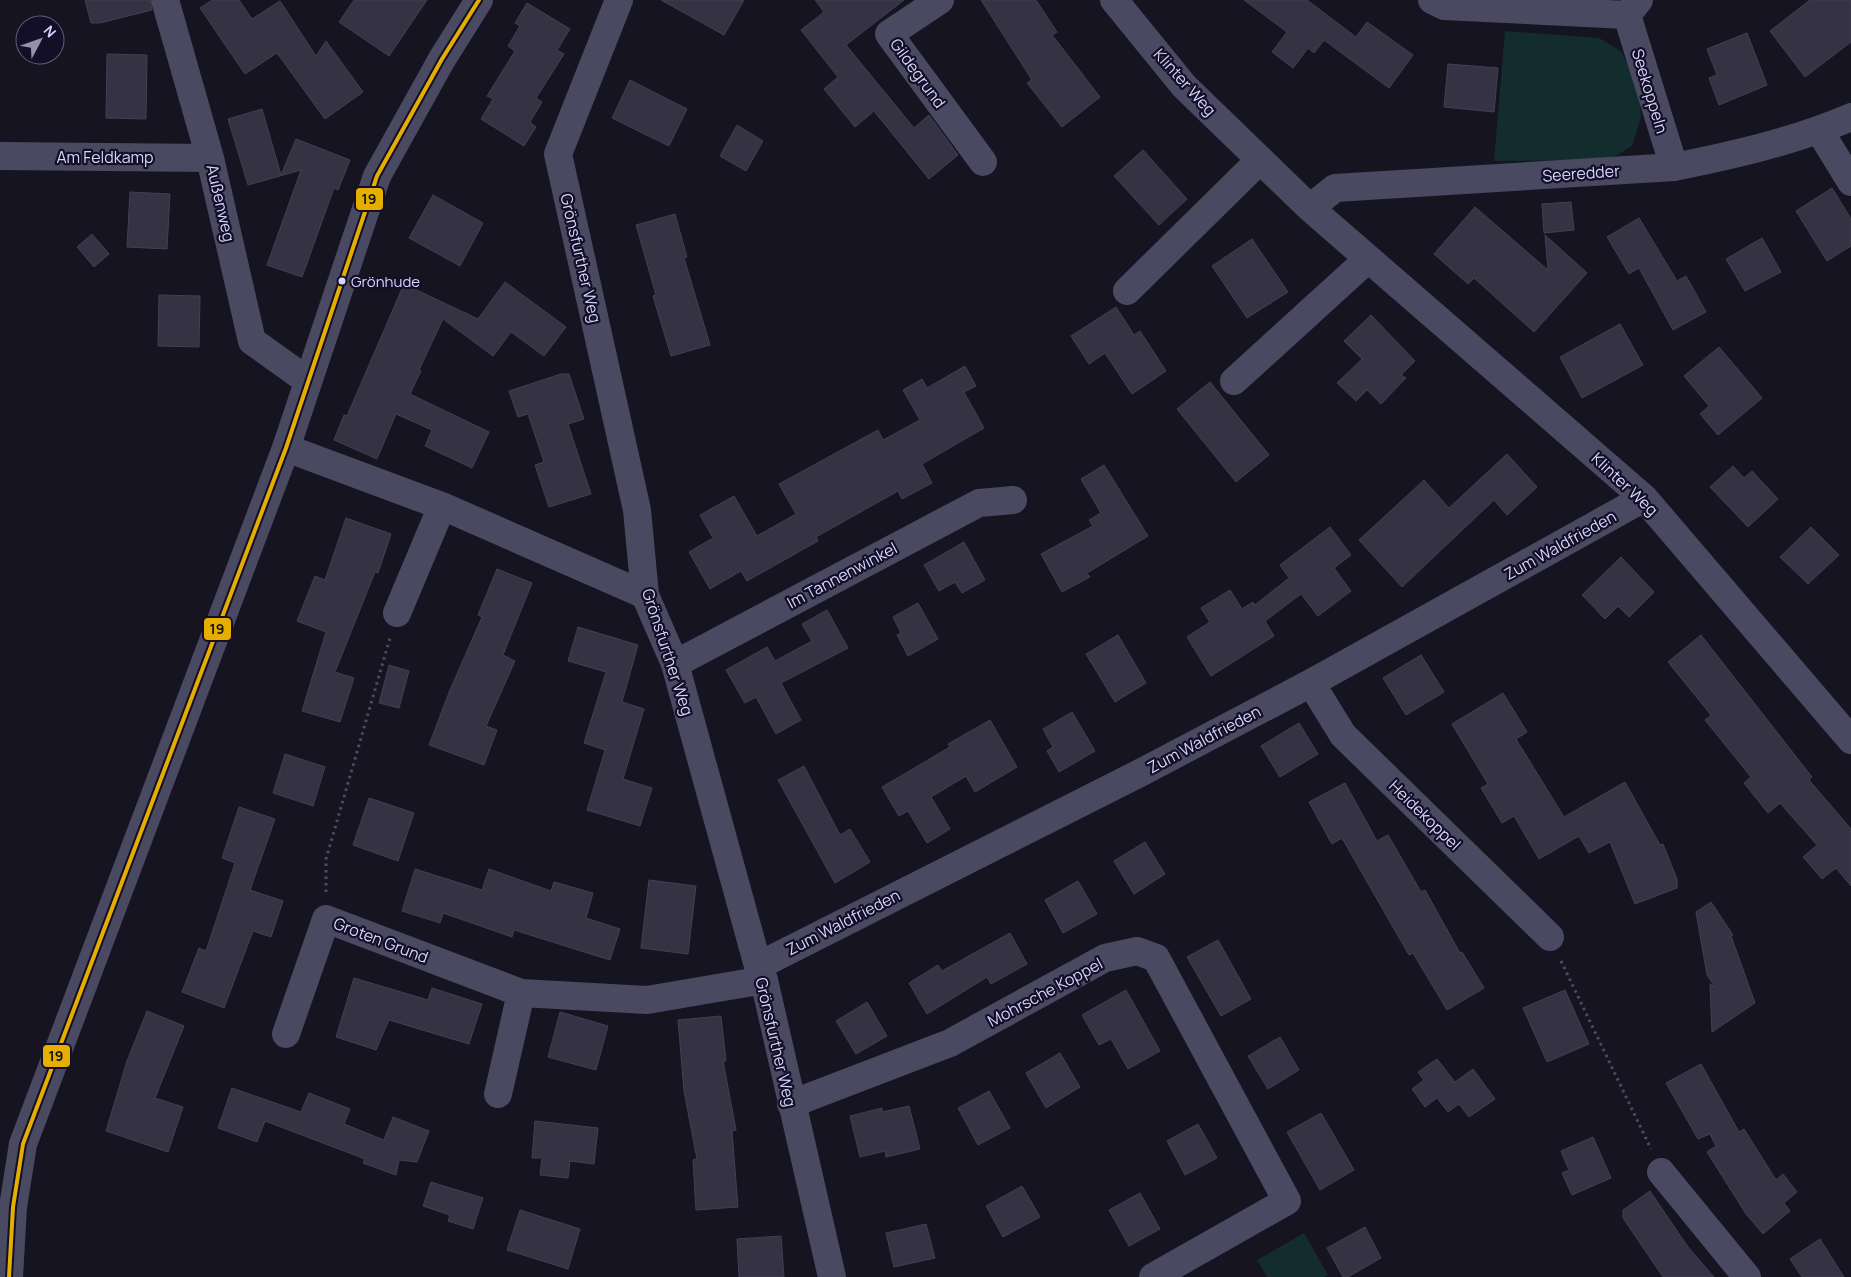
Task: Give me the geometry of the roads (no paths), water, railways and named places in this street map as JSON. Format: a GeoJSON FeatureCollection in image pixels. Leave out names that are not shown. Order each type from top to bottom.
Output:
{"type":"FeatureCollection","features":[{"type":"Feature","properties":{"kind":"street"},"geometry":{"type":"LineString","coordinates":[[9,1277],[13,1207],[22,1144],[286,448],[377,176],[442,59],[479,0]]}},
{"type":"Feature","properties":{"kind":"street","name":"Grönsfurther Weg"},"geometry":{"type":"LineString","coordinates":[[619,0],[558,154],[637,510],[646,595],[675,664],[761,973],[832,1277]]}},
{"type":"Feature","properties":{"kind":"street","name":"Gildegrund"},"geometry":{"type":"LineString","coordinates":[[940,0],[889,34],[983,162]]}},
{"type":"Feature","properties":{"kind":"street","name":"Klinter Weg"},"geometry":{"type":"LineString","coordinates":[[1114,0],[1184,86],[1310,208],[1644,498],[1851,740]]}},
{"type":"Feature","properties":{"kind":"street","name":"Seekoppeln"},"geometry":{"type":"LineString","coordinates":[[1432,0],[1444,6],[1633,7],[1674,167]]}},
{"type":"Feature","properties":{"kind":"street","name":"Außenweg"},"geometry":{"type":"LineString","coordinates":[[169,2],[210,158],[252,341],[308,381]]}},
{"type":"Feature","properties":{"kind":"street","name":"Seeredder"},"geometry":{"type":"LineString","coordinates":[[1310,208],[1335,188],[1674,167],[1716,159],[1819,130],[1851,117]]}},
{"type":"Feature","properties":{"kind":"street"},"geometry":{"type":"LineString","coordinates":[[1819,130],[1851,182]]}},
{"type":"Feature","properties":{"kind":"street","name":"Am Feldkamp"},"geometry":{"type":"LineString","coordinates":[[0,156],[210,158]]}},
{"type":"Feature","properties":{"kind":"street"},"geometry":{"type":"LineString","coordinates":[[1127,291],[1260,160]]}},
{"type":"Feature","properties":{"kind":"street"},"geometry":{"type":"LineString","coordinates":[[1234,380],[1368,259]]}},
{"type":"Feature","properties":{"kind":"street"},"geometry":{"type":"LineString","coordinates":[[286,448],[442,506],[646,595]]}},
{"type":"Feature","properties":{"kind":"street","name":"Zum Waldfrieden"},"geometry":{"type":"LineString","coordinates":[[761,973],[1311,684],[1644,498]]}},
{"type":"Feature","properties":{"kind":"street","name":"Im Tannenwinkel"},"geometry":{"type":"LineString","coordinates":[[675,664],[980,503],[1013,500]]}},
{"type":"Feature","properties":{"kind":"street"},"geometry":{"type":"LineString","coordinates":[[397,613],[442,506]]}},
{"type":"Feature","properties":{"kind":"street","name":"Heidekoppel"},"geometry":{"type":"LineString","coordinates":[[1311,684],[1343,735],[1550,937]]}},
{"type":"Feature","properties":{"kind":"street","name":"Groten Grund"},"geometry":{"type":"LineString","coordinates":[[286,1034],[326,919],[521,993],[646,1000],[761,973]]}},
{"type":"Feature","properties":{"kind":"street","name":"Mohrsche Koppel"},"geometry":{"type":"LineString","coordinates":[[791,1104],[950,1043],[1105,958],[1137,951],[1156,958],[1287,1201],[1153,1277]]}},
{"type":"Feature","properties":{"kind":"street"},"geometry":{"type":"LineString","coordinates":[[498,1094],[521,993]]}},
{"type":"Feature","properties":{"kind":"street"},"geometry":{"type":"LineString","coordinates":[[1662,1172],[1747,1277]]}},
{"type":"Feature","properties":{"kind":"place","name":"Grönhude"},"geometry":{"type":"Point","coordinates":[342,281]}}]}
